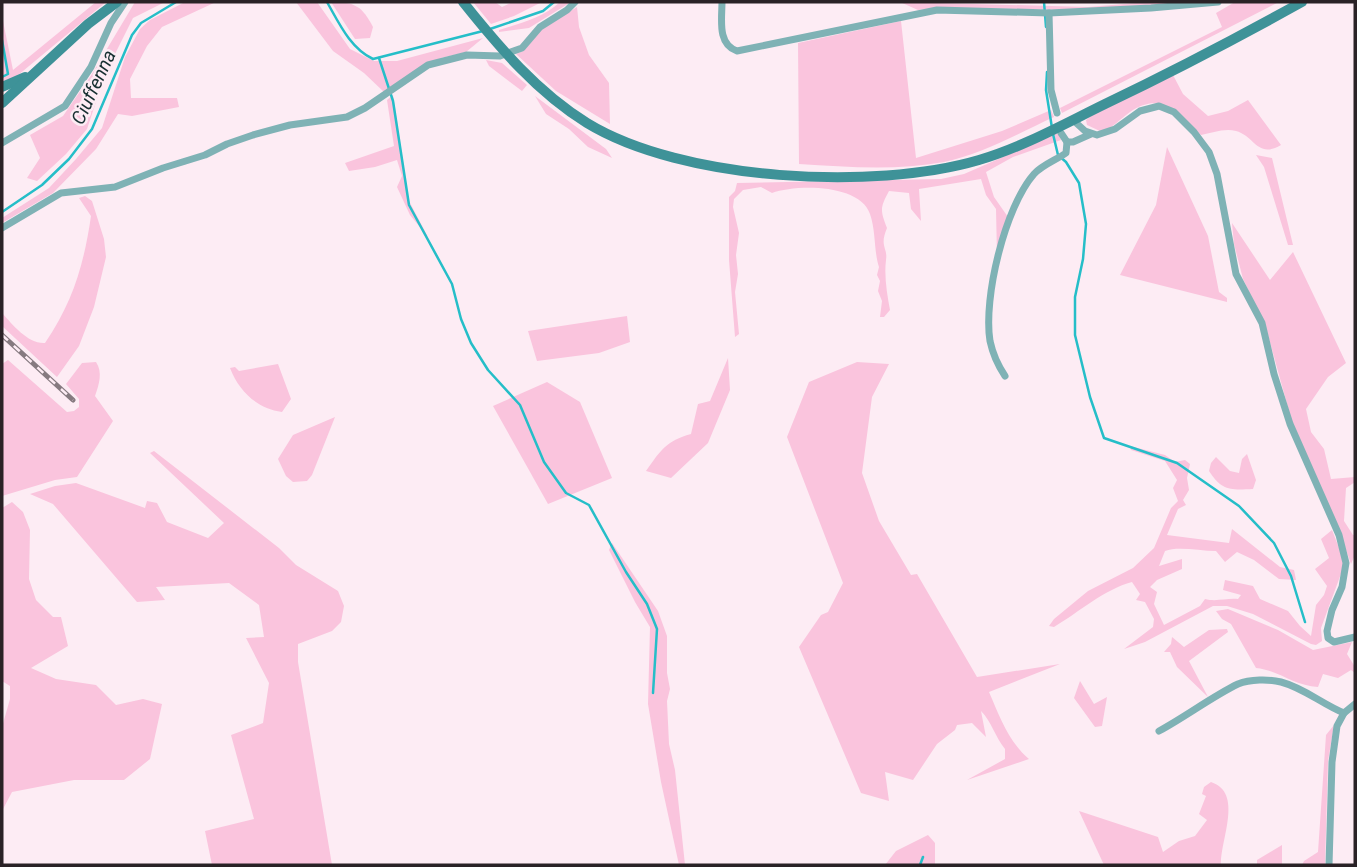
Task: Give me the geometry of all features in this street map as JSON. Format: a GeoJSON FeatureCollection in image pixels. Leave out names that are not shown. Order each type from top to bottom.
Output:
{"type":"FeatureCollection","features":[{"type":"Feature","properties":{"kind":"main road"},"geometry":{"type":"LineString","coordinates":[[2,103],[117,2]]}},
{"type":"Feature","properties":{"kind":"main road"},"geometry":{"type":"LineString","coordinates":[[463,2],[512,61],[551,97],[605,133],[667,156],[755,171],[869,177],[936,171],[999,154],[1230,42],[1302,2]]}},
{"type":"Feature","properties":{"kind":"main road"},"geometry":{"type":"LineString","coordinates":[[2,87],[35,72]]}},
{"type":"Feature","properties":{"kind":"street"},"geometry":{"type":"LineString","coordinates":[[2,143],[65,106],[91,67],[111,23],[125,2]]}},
{"type":"Feature","properties":{"kind":"street"},"geometry":{"type":"LineString","coordinates":[[2,228],[61,193],[115,187],[253,135],[290,125],[347,117],[365,108],[428,65],[467,55],[500,56],[522,48],[540,27],[575,2]]}},
{"type":"Feature","properties":{"kind":"street"},"geometry":{"type":"LineString","coordinates":[[722,2],[723,36],[726,44],[737,51],[937,10],[1049,13],[1218,2]]}},
{"type":"Feature","properties":{"kind":"street"},"geometry":{"type":"LineString","coordinates":[[1049,13],[1051,90],[1056,113]]}},
{"type":"Feature","properties":{"kind":"street"},"geometry":{"type":"LineString","coordinates":[[1073,120],[1091,134],[1097,135],[1115,129],[1140,111],[1159,106],[1174,112],[1209,152],[1217,174],[1236,274],[1262,323],[1289,421],[1339,535],[1346,563],[1342,587],[1332,610],[1328,638],[1334,642],[1355,637]]}},
{"type":"Feature","properties":{"kind":"street"},"geometry":{"type":"LineString","coordinates":[[1004,376],[995,361],[990,339],[992,278],[1011,213],[1024,188],[1036,171],[1066,153],[1067,142],[1061,133]]}},
{"type":"Feature","properties":{"kind":"street"},"geometry":{"type":"LineString","coordinates":[[1067,142],[1091,134]]}},
{"type":"Feature","properties":{"kind":"street"},"geometry":{"type":"LineString","coordinates":[[1159,731],[1240,683],[1257,680],[1279,681],[1307,692],[1325,705],[1344,713]]}},
{"type":"Feature","properties":{"kind":"street"},"geometry":{"type":"LineString","coordinates":[[1329,865],[1332,762],[1337,726],[1344,713],[1355,704]]}},
{"type":"Feature","properties":{"kind":"shaded area"},"geometry":{"type":"Polygon","coordinates":[[[96,2],[106,2],[17,76],[2,83],[2,16],[13,70],[96,2]]]}},
{"type":"Feature","properties":{"kind":"shaded area"},"geometry":{"type":"Polygon","coordinates":[[[135,2],[165,2],[133,18],[106,72],[87,129],[66,154],[37,181],[27,178],[40,158],[30,135],[63,116],[135,2]]]}},
{"type":"Feature","properties":{"kind":"shaded area"},"geometry":{"type":"Polygon","coordinates":[[[185,2],[216,2],[162,27],[147,46],[130,79],[131,98],[177,98],[179,107],[132,116],[118,114],[96,149],[53,193],[2,223],[2,218],[49,188],[102,128],[125,57],[140,29],[150,20],[185,2]]]}},
{"type":"Feature","properties":{"kind":"shaded area"},"geometry":{"type":"Polygon","coordinates":[[[296,2],[317,2],[350,49],[374,61],[397,61],[483,38],[466,52],[441,58],[384,92],[364,73],[333,51],[296,2]]]}},
{"type":"Feature","properties":{"kind":"shaded area"},"geometry":{"type":"Polygon","coordinates":[[[331,2],[352,4],[361,10],[373,27],[370,38],[355,39],[331,2]]]}},
{"type":"Feature","properties":{"kind":"shaded area"},"geometry":{"type":"Polygon","coordinates":[[[473,2],[495,2],[502,7],[513,2],[542,2],[491,24],[473,2]]]}},
{"type":"Feature","properties":{"kind":"shaded area"},"geometry":{"type":"Polygon","coordinates":[[[560,2],[571,2],[529,28],[499,32],[539,16],[560,2]]]}},
{"type":"Feature","properties":{"kind":"shaded area"},"geometry":{"type":"Polygon","coordinates":[[[900,2],[1088,7],[1148,2],[1197,2],[1088,10],[918,10],[900,2]]]}},
{"type":"Feature","properties":{"kind":"shaded area"},"geometry":{"type":"Polygon","coordinates":[[[1235,2],[1279,2],[1062,113],[1060,108],[1222,27],[1216,13],[1235,2]]]}},
{"type":"Feature","properties":{"kind":"shaded area"},"geometry":{"type":"Polygon","coordinates":[[[577,7],[579,27],[589,55],[609,83],[610,124],[556,91],[516,54],[523,51],[542,29],[577,7]]]}},
{"type":"Feature","properties":{"kind":"shaded area"},"geometry":{"type":"Polygon","coordinates":[[[901,21],[916,158],[1002,131],[1051,110],[1054,117],[986,148],[944,162],[890,167],[799,164],[798,43],[901,21]]]}},
{"type":"Feature","properties":{"kind":"shaded area"},"geometry":{"type":"Polygon","coordinates":[[[486,60],[502,63],[527,85],[522,91],[489,66],[486,60]]]}},
{"type":"Feature","properties":{"kind":"shaded area"},"geometry":{"type":"Polygon","coordinates":[[[1173,75],[1183,94],[1208,116],[1228,111],[1248,100],[1281,145],[1273,149],[1261,148],[1232,130],[1201,135],[1169,107],[1152,103],[1130,112],[1102,132],[1087,125],[1086,120],[1092,115],[1173,75]]]}},
{"type":"Feature","properties":{"kind":"shaded area"},"geometry":{"type":"Polygon","coordinates":[[[393,95],[409,201],[428,237],[410,215],[397,187],[402,176],[397,160],[349,171],[345,163],[394,146],[387,100],[393,95]]]}},
{"type":"Feature","properties":{"kind":"shaded area"},"geometry":{"type":"Polygon","coordinates":[[[535,96],[606,149],[612,158],[588,147],[569,129],[546,114],[535,96]]]}},
{"type":"Feature","properties":{"kind":"shaded area"},"geometry":{"type":"Polygon","coordinates":[[[1058,133],[1061,140],[1013,157],[986,172],[994,197],[1008,217],[997,256],[996,209],[986,195],[981,179],[919,189],[921,221],[911,209],[909,193],[889,191],[882,209],[887,228],[884,243],[885,272],[890,310],[884,317],[880,317],[882,301],[878,291],[879,267],[873,227],[864,204],[854,197],[827,189],[796,188],[772,193],[761,187],[743,190],[734,199],[733,207],[739,233],[735,292],[739,334],[735,337],[729,260],[729,197],[735,191],[737,183],[941,179],[964,174],[1058,133]]]}},
{"type":"Feature","properties":{"kind":"shaded area"},"geometry":{"type":"Polygon","coordinates":[[[1167,147],[1208,236],[1219,292],[1227,298],[1227,302],[1120,275],[1156,205],[1167,147]]]}},
{"type":"Feature","properties":{"kind":"shaded area"},"geometry":{"type":"Polygon","coordinates":[[[1256,155],[1272,158],[1293,245],[1288,245],[1264,167],[1256,155]]]}},
{"type":"Feature","properties":{"kind":"shaded area"},"geometry":{"type":"Polygon","coordinates":[[[85,196],[92,201],[104,239],[106,257],[94,307],[79,346],[57,377],[2,326],[2,313],[27,337],[45,343],[63,313],[81,266],[91,216],[79,198],[85,196]]]}},
{"type":"Feature","properties":{"kind":"shaded area"},"geometry":{"type":"Polygon","coordinates":[[[1232,223],[1270,280],[1293,252],[1346,363],[1328,377],[1306,409],[1311,432],[1324,449],[1331,479],[1355,477],[1355,482],[1346,488],[1344,521],[1355,535],[1355,555],[1351,564],[1292,422],[1265,324],[1243,279],[1232,223]]]}},
{"type":"Feature","properties":{"kind":"shaded area"},"geometry":{"type":"Polygon","coordinates":[[[627,316],[630,342],[599,353],[537,361],[528,331],[627,316]]]}},
{"type":"Feature","properties":{"kind":"shaded area"},"geometry":{"type":"Polygon","coordinates":[[[728,358],[730,390],[708,443],[671,478],[646,471],[665,447],[691,434],[698,404],[710,401],[728,358]]]}},
{"type":"Feature","properties":{"kind":"shaded area"},"geometry":{"type":"Polygon","coordinates":[[[8,360],[67,412],[79,407],[79,399],[66,384],[82,363],[96,362],[100,374],[95,396],[113,421],[77,477],[55,480],[2,496],[2,364],[8,360]]]}},
{"type":"Feature","properties":{"kind":"shaded area"},"geometry":{"type":"Polygon","coordinates":[[[857,362],[889,364],[872,397],[862,473],[879,521],[911,575],[917,574],[977,677],[1060,664],[989,692],[1010,736],[1029,759],[967,780],[1005,759],[1005,749],[981,711],[986,737],[972,723],[957,725],[955,730],[937,744],[913,780],[885,772],[889,801],[861,793],[799,647],[821,615],[828,612],[843,583],[787,437],[809,382],[857,362]]]}},
{"type":"Feature","properties":{"kind":"shaded area"},"geometry":{"type":"Polygon","coordinates":[[[278,364],[291,399],[282,412],[264,407],[250,397],[238,384],[230,368],[235,367],[239,371],[278,364]]]}},
{"type":"Feature","properties":{"kind":"shaded area"},"geometry":{"type":"Polygon","coordinates":[[[547,382],[580,402],[612,478],[548,504],[493,406],[547,382]]]}},
{"type":"Feature","properties":{"kind":"shaded area"},"geometry":{"type":"Polygon","coordinates":[[[335,417],[312,475],[307,481],[293,482],[286,476],[278,459],[293,435],[335,417]]]}},
{"type":"Feature","properties":{"kind":"shaded area"},"geometry":{"type":"Polygon","coordinates":[[[1130,446],[1165,455],[1175,462],[1185,460],[1190,464],[1187,478],[1189,490],[1183,500],[1186,505],[1178,509],[1167,535],[1229,543],[1232,529],[1280,567],[1294,570],[1296,580],[1279,579],[1254,560],[1237,552],[1225,562],[1216,551],[1165,551],[1159,566],[1182,559],[1182,569],[1157,580],[1150,587],[1157,592],[1154,604],[1164,625],[1200,606],[1205,599],[1238,599],[1241,595],[1223,590],[1225,580],[1253,586],[1260,599],[1288,611],[1311,636],[1316,605],[1327,586],[1315,569],[1329,558],[1321,539],[1332,530],[1345,563],[1321,628],[1322,641],[1316,645],[1311,644],[1253,614],[1227,606],[1213,606],[1145,642],[1124,649],[1153,627],[1154,619],[1145,602],[1136,600],[1140,594],[1132,582],[1102,595],[1054,627],[1049,626],[1088,591],[1133,568],[1154,548],[1171,508],[1178,501],[1173,488],[1177,480],[1165,461],[1131,450],[1130,446]]]}},
{"type":"Feature","properties":{"kind":"shaded area"},"geometry":{"type":"Polygon","coordinates":[[[154,451],[279,548],[296,565],[338,591],[344,606],[341,622],[332,631],[298,644],[298,662],[332,865],[212,865],[205,831],[254,819],[231,735],[263,723],[269,683],[246,638],[264,637],[259,605],[229,583],[156,587],[165,600],[137,602],[53,504],[30,494],[76,483],[145,508],[147,501],[157,503],[167,522],[208,538],[224,523],[150,453],[154,451]]]}},
{"type":"Feature","properties":{"kind":"shaded area"},"geometry":{"type":"Polygon","coordinates":[[[1247,454],[1256,480],[1253,489],[1227,488],[1209,471],[1216,457],[1230,471],[1239,473],[1242,459],[1247,454]]]}},
{"type":"Feature","properties":{"kind":"shaded area"},"geometry":{"type":"Polygon","coordinates":[[[12,502],[23,512],[30,530],[29,579],[36,600],[53,617],[61,617],[68,646],[31,668],[56,679],[96,685],[116,705],[143,699],[162,704],[150,759],[124,780],[74,780],[12,792],[2,811],[2,727],[10,699],[10,686],[2,681],[2,508],[12,502]]]}},
{"type":"Feature","properties":{"kind":"shaded area"},"geometry":{"type":"Polygon","coordinates":[[[612,543],[658,611],[667,636],[669,744],[675,770],[685,865],[679,865],[648,704],[650,627],[609,550],[612,543]]]}},
{"type":"Feature","properties":{"kind":"shaded area"},"geometry":{"type":"Polygon","coordinates":[[[1228,609],[1278,630],[1313,650],[1352,642],[1347,654],[1355,667],[1355,673],[1351,670],[1338,678],[1323,674],[1318,687],[1301,684],[1256,668],[1231,624],[1222,619],[1216,611],[1228,609]]]}},
{"type":"Feature","properties":{"kind":"shaded area"},"geometry":{"type":"Polygon","coordinates":[[[1227,629],[1228,632],[1189,661],[1208,697],[1177,667],[1170,652],[1164,652],[1171,644],[1172,637],[1184,647],[1209,630],[1227,629]]]}},
{"type":"Feature","properties":{"kind":"shaded area"},"geometry":{"type":"Polygon","coordinates":[[[1080,681],[1094,704],[1107,697],[1102,726],[1095,727],[1074,698],[1080,681]]]}},
{"type":"Feature","properties":{"kind":"shaded area"},"geometry":{"type":"Polygon","coordinates":[[[1334,725],[1328,761],[1325,865],[1302,865],[1318,852],[1326,735],[1334,725]]]}},
{"type":"Feature","properties":{"kind":"shaded area"},"geometry":{"type":"Polygon","coordinates":[[[1211,782],[1221,788],[1228,807],[1221,865],[1104,865],[1079,811],[1158,837],[1163,852],[1179,841],[1195,836],[1207,820],[1199,814],[1206,796],[1202,794],[1204,787],[1211,782]]]}},
{"type":"Feature","properties":{"kind":"shaded area"},"geometry":{"type":"Polygon","coordinates":[[[928,835],[935,843],[935,865],[885,865],[896,851],[928,835]]]}},
{"type":"Feature","properties":{"kind":"shaded area"},"geometry":{"type":"Polygon","coordinates":[[[1282,845],[1282,865],[1257,865],[1257,860],[1282,845]]]}},
{"type":"Feature","properties":{"kind":"waterway","name":"Ciuffenna"},"geometry":{"type":"LineString","coordinates":[[2,212],[42,185],[69,159],[92,129],[132,35],[141,23],[176,2]]}},
{"type":"Feature","properties":{"kind":"waterway","name":"Ciuffenna"},"geometry":{"type":"LineString","coordinates":[[327,2],[352,42],[373,59],[483,31]]}},
{"type":"Feature","properties":{"kind":"waterway","name":"Ciuffenna"},"geometry":{"type":"LineString","coordinates":[[490,29],[543,11],[554,2]]}},
{"type":"Feature","properties":{"kind":"waterway"},"geometry":{"type":"LineString","coordinates":[[1044,2],[1046,27]]}},
{"type":"Feature","properties":{"kind":"waterway"},"geometry":{"type":"LineString","coordinates":[[2,40],[8,74],[2,77]]}},
{"type":"Feature","properties":{"kind":"waterway"},"geometry":{"type":"LineString","coordinates":[[379,58],[393,101],[409,205],[452,284],[461,319],[471,343],[488,370],[520,405],[544,462],[566,493],[589,505],[647,604],[657,629],[653,693]]}},
{"type":"Feature","properties":{"kind":"waterway"},"geometry":{"type":"LineString","coordinates":[[1047,72],[1046,90],[1052,128]]}},
{"type":"Feature","properties":{"kind":"waterway"},"geometry":{"type":"LineString","coordinates":[[1053,134],[1058,155],[1066,162],[1079,183],[1086,224],[1083,259],[1075,297],[1075,335],[1090,397],[1104,438],[1177,463],[1239,506],[1274,543],[1291,576],[1305,622]]}},
{"type":"Feature","properties":{"kind":"waterway"},"geometry":{"type":"LineString","coordinates":[[920,865],[923,857]]}},
{"type":"Feature","properties":{"kind":"railway"},"geometry":{"type":"LineString","coordinates":[[2,335],[73,400]]}}]}
